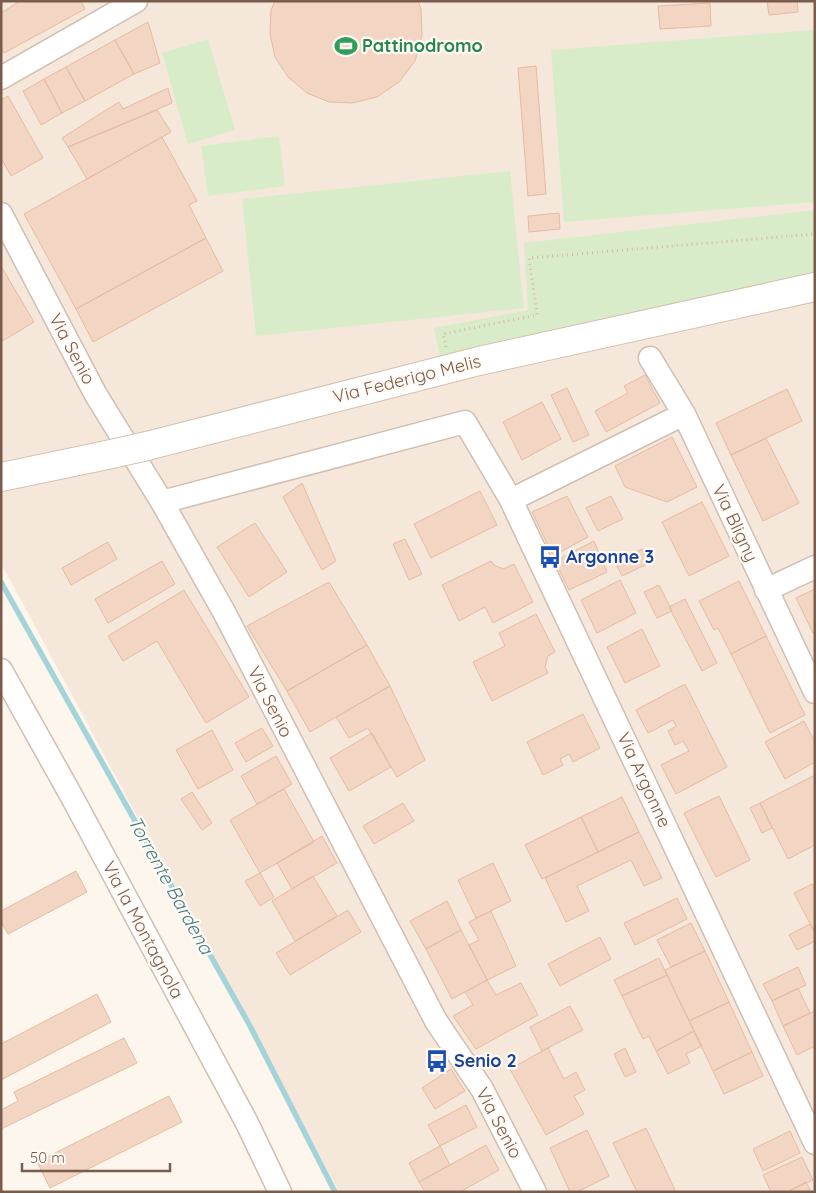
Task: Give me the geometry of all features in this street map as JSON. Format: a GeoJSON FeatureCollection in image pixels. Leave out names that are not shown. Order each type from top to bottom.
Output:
{"type":"FeatureCollection","features":[{"type":"Feature","properties":{"kind":"main road","name":"Via Federigo Melis"},"geometry":{"type":"LineString","coordinates":[[1,477],[147,446],[479,361],[815,287]]}},
{"type":"Feature","properties":{"kind":"street"},"geometry":{"type":"LineString","coordinates":[[1,78],[136,1]]}},
{"type":"Feature","properties":{"kind":"street","name":"Via Senio"},"geometry":{"type":"LineString","coordinates":[[1,214],[96,394],[162,502],[228,621],[436,1021],[482,1089],[535,1192]]}},
{"type":"Feature","properties":{"kind":"street","name":"Via Bligny"},"geometry":{"type":"LineString","coordinates":[[650,358],[684,414],[815,692]]}},
{"type":"Feature","properties":{"kind":"street"},"geometry":{"type":"LineString","coordinates":[[511,500],[684,414]]}},
{"type":"Feature","properties":{"kind":"street","name":"Via Argonne"},"geometry":{"type":"LineString","coordinates":[[162,502],[465,422],[511,500],[815,1143]]}},
{"type":"Feature","properties":{"kind":"street"},"geometry":{"type":"LineString","coordinates":[[766,590],[815,567]]}},
{"type":"Feature","properties":{"kind":"street","name":"Via la Montagnola"},"geometry":{"type":"LineString","coordinates":[[1,670],[72,797],[237,1105],[280,1192]]}},
{"type":"Feature","properties":{"kind":"path"},"geometry":{"type":"LineString","coordinates":[[446,348],[443,334],[537,315],[529,258],[815,234]]}},
{"type":"Feature","properties":{"kind":"shaded area"},"geometry":{"type":"Polygon","coordinates":[[[1,1],[815,1],[815,1192],[339,1192],[1,563],[1,1]]]}},
{"type":"Feature","properties":{"kind":"green space"},"geometry":{"type":"Polygon","coordinates":[[[815,30],[815,202],[564,222],[551,50],[815,30]]]}},
{"type":"Feature","properties":{"kind":"green space"},"geometry":{"type":"Polygon","coordinates":[[[208,39],[235,130],[188,144],[162,53],[208,39]]]}},
{"type":"Feature","properties":{"kind":"green space"},"geometry":{"type":"Polygon","coordinates":[[[279,136],[285,186],[208,196],[201,146],[279,136]]]}},
{"type":"Feature","properties":{"kind":"green space"},"geometry":{"type":"Polygon","coordinates":[[[510,171],[524,308],[256,336],[242,199],[510,171]]]}},
{"type":"Feature","properties":{"kind":"green space"},"geometry":{"type":"Polygon","coordinates":[[[815,210],[815,275],[441,360],[434,328],[528,310],[524,243],[815,210]]]}},
{"type":"Feature","properties":{"kind":"building"},"geometry":{"type":"Polygon","coordinates":[[[20,1],[81,1],[85,9],[4,53],[1,47],[1,13],[20,1]]]}},
{"type":"Feature","properties":{"kind":"building","name":"Pattinodromo"},"geometry":{"type":"Polygon","coordinates":[[[275,1],[418,1],[421,9],[422,35],[415,61],[399,82],[377,97],[353,103],[329,102],[307,93],[288,77],[275,57],[270,34],[271,10],[275,1]]]}},
{"type":"Feature","properties":{"kind":"building"},"geometry":{"type":"Polygon","coordinates":[[[767,1],[797,1],[798,12],[769,15],[767,1]]]}},
{"type":"Feature","properties":{"kind":"building"},"geometry":{"type":"Polygon","coordinates":[[[710,3],[711,26],[660,29],[658,6],[710,3]]]}},
{"type":"Feature","properties":{"kind":"building"},"geometry":{"type":"Polygon","coordinates":[[[148,22],[160,63],[134,74],[115,40],[148,22]]]}},
{"type":"Feature","properties":{"kind":"building"},"geometry":{"type":"Polygon","coordinates":[[[115,40],[134,74],[85,101],[66,67],[115,40]]]}},
{"type":"Feature","properties":{"kind":"building"},"geometry":{"type":"Polygon","coordinates":[[[536,66],[546,194],[528,196],[518,68],[536,66]]]}},
{"type":"Feature","properties":{"kind":"building"},"geometry":{"type":"Polygon","coordinates":[[[66,67],[85,101],[62,113],[44,79],[66,67]]]}},
{"type":"Feature","properties":{"kind":"building"},"geometry":{"type":"Polygon","coordinates":[[[44,79],[62,113],[41,125],[23,91],[44,79]]]}},
{"type":"Feature","properties":{"kind":"building"},"geometry":{"type":"Polygon","coordinates":[[[168,88],[172,103],[68,147],[62,138],[119,102],[123,109],[168,88]]]}},
{"type":"Feature","properties":{"kind":"building"},"geometry":{"type":"Polygon","coordinates":[[[8,96],[43,158],[11,176],[1,158],[1,100],[8,96]]]}},
{"type":"Feature","properties":{"kind":"building"},"geometry":{"type":"Polygon","coordinates":[[[157,110],[171,132],[87,179],[68,147],[157,110]]]}},
{"type":"Feature","properties":{"kind":"building"},"geometry":{"type":"Polygon","coordinates":[[[162,137],[197,201],[189,205],[206,238],[76,309],[24,214],[162,137]]]}},
{"type":"Feature","properties":{"kind":"building"},"geometry":{"type":"Polygon","coordinates":[[[559,213],[560,229],[529,232],[528,216],[559,213]]]}},
{"type":"Feature","properties":{"kind":"building"},"geometry":{"type":"Polygon","coordinates":[[[206,238],[223,271],[93,342],[76,309],[206,238]]]}},
{"type":"Feature","properties":{"kind":"building"},"geometry":{"type":"Polygon","coordinates":[[[1,266],[34,322],[1,342],[1,266]]]}},
{"type":"Feature","properties":{"kind":"building"},"geometry":{"type":"Polygon","coordinates":[[[645,375],[660,403],[606,432],[595,411],[628,393],[624,386],[645,375]]]}},
{"type":"Feature","properties":{"kind":"building"},"geometry":{"type":"Polygon","coordinates":[[[567,388],[589,435],[573,442],[551,395],[567,388]]]}},
{"type":"Feature","properties":{"kind":"building"},"geometry":{"type":"Polygon","coordinates":[[[787,389],[802,421],[731,455],[716,423],[787,389]]]}},
{"type":"Feature","properties":{"kind":"building"},"geometry":{"type":"Polygon","coordinates":[[[542,402],[561,439],[522,460],[503,422],[542,402]]]}},
{"type":"Feature","properties":{"kind":"building"},"geometry":{"type":"Polygon","coordinates":[[[672,437],[697,487],[667,502],[625,487],[615,466],[672,437]]]}},
{"type":"Feature","properties":{"kind":"building"},"geometry":{"type":"Polygon","coordinates":[[[766,438],[799,503],[763,521],[731,455],[766,438]]]}},
{"type":"Feature","properties":{"kind":"building"},"geometry":{"type":"Polygon","coordinates":[[[302,483],[336,561],[322,570],[283,497],[302,483]]]}},
{"type":"Feature","properties":{"kind":"building"},"geometry":{"type":"Polygon","coordinates":[[[480,491],[497,525],[431,558],[414,524],[480,491]]]}},
{"type":"Feature","properties":{"kind":"building"},"geometry":{"type":"Polygon","coordinates":[[[567,496],[588,537],[553,556],[532,512],[567,496]]]}},
{"type":"Feature","properties":{"kind":"building"},"geometry":{"type":"Polygon","coordinates":[[[611,496],[623,519],[598,531],[586,508],[611,496]]]}},
{"type":"Feature","properties":{"kind":"building"},"geometry":{"type":"Polygon","coordinates":[[[702,502],[729,556],[689,576],[662,522],[702,502]]]}},
{"type":"Feature","properties":{"kind":"building"},"geometry":{"type":"Polygon","coordinates":[[[255,523],[287,572],[249,597],[217,547],[255,523]]]}},
{"type":"Feature","properties":{"kind":"building"},"geometry":{"type":"Polygon","coordinates":[[[405,539],[422,574],[409,580],[393,544],[405,539]]]}},
{"type":"Feature","properties":{"kind":"building"},"geometry":{"type":"Polygon","coordinates":[[[594,541],[607,572],[569,590],[555,561],[594,541]]]}},
{"type":"Feature","properties":{"kind":"building"},"geometry":{"type":"Polygon","coordinates":[[[108,542],[117,559],[71,585],[62,568],[108,542]]]}},
{"type":"Feature","properties":{"kind":"building"},"geometry":{"type":"Polygon","coordinates":[[[642,549],[649,563],[622,576],[615,562],[642,549]]]}},
{"type":"Feature","properties":{"kind":"building"},"geometry":{"type":"Polygon","coordinates":[[[162,561],[175,584],[108,623],[95,599],[162,561]]]}},
{"type":"Feature","properties":{"kind":"building"},"geometry":{"type":"Polygon","coordinates":[[[491,561],[494,565],[503,569],[514,564],[533,602],[493,623],[485,607],[459,621],[442,585],[491,561]]]}},
{"type":"Feature","properties":{"kind":"building"},"geometry":{"type":"Polygon","coordinates":[[[620,580],[636,613],[597,633],[581,600],[620,580]]]}},
{"type":"Feature","properties":{"kind":"building"},"geometry":{"type":"Polygon","coordinates":[[[739,581],[766,636],[731,654],[718,628],[714,630],[699,601],[739,581]]]}},
{"type":"Feature","properties":{"kind":"building"},"geometry":{"type":"Polygon","coordinates":[[[329,582],[367,645],[287,691],[247,626],[329,582]]]}},
{"type":"Feature","properties":{"kind":"building"},"geometry":{"type":"Polygon","coordinates":[[[659,585],[672,611],[657,618],[644,592],[659,585]]]}},
{"type":"Feature","properties":{"kind":"building"},"geometry":{"type":"Polygon","coordinates":[[[815,589],[815,632],[813,633],[796,598],[815,589]]]}},
{"type":"Feature","properties":{"kind":"building"},"geometry":{"type":"Polygon","coordinates":[[[184,590],[249,697],[206,723],[157,641],[123,661],[108,636],[184,590]]]}},
{"type":"Feature","properties":{"kind":"building"},"geometry":{"type":"Polygon","coordinates":[[[685,599],[717,663],[702,671],[669,607],[685,599]]]}},
{"type":"Feature","properties":{"kind":"building"},"geometry":{"type":"Polygon","coordinates":[[[536,614],[555,652],[548,656],[545,667],[548,673],[492,701],[473,662],[505,646],[499,633],[536,614]]]}},
{"type":"Feature","properties":{"kind":"building"},"geometry":{"type":"Polygon","coordinates":[[[642,629],[660,666],[625,683],[607,647],[642,629]]]}},
{"type":"Feature","properties":{"kind":"building"},"geometry":{"type":"Polygon","coordinates":[[[766,636],[805,715],[770,733],[731,654],[766,636]]]}},
{"type":"Feature","properties":{"kind":"building"},"geometry":{"type":"Polygon","coordinates":[[[367,645],[390,686],[310,732],[287,691],[367,645]]]}},
{"type":"Feature","properties":{"kind":"building"},"geometry":{"type":"Polygon","coordinates":[[[685,684],[727,767],[676,794],[661,765],[689,751],[683,741],[675,745],[668,731],[676,726],[673,720],[648,733],[636,710],[685,684]]]}},
{"type":"Feature","properties":{"kind":"building"},"geometry":{"type":"Polygon","coordinates":[[[390,686],[425,760],[397,777],[368,728],[349,738],[336,717],[390,686]]]}},
{"type":"Feature","properties":{"kind":"building"},"geometry":{"type":"Polygon","coordinates":[[[583,714],[600,748],[573,762],[569,754],[560,759],[563,765],[543,775],[527,742],[583,714]]]}},
{"type":"Feature","properties":{"kind":"building"},"geometry":{"type":"Polygon","coordinates":[[[804,721],[815,742],[815,762],[785,779],[765,742],[804,721]]]}},
{"type":"Feature","properties":{"kind":"building"},"geometry":{"type":"Polygon","coordinates":[[[262,728],[273,746],[246,762],[235,743],[262,728]]]}},
{"type":"Feature","properties":{"kind":"building"},"geometry":{"type":"Polygon","coordinates":[[[212,730],[233,770],[198,789],[176,750],[212,730]]]}},
{"type":"Feature","properties":{"kind":"building"},"geometry":{"type":"Polygon","coordinates":[[[372,733],[391,767],[349,791],[330,758],[372,733]]]}},
{"type":"Feature","properties":{"kind":"building"},"geometry":{"type":"Polygon","coordinates":[[[276,756],[292,784],[257,804],[241,776],[276,756]]]}},
{"type":"Feature","properties":{"kind":"building"},"geometry":{"type":"Polygon","coordinates":[[[815,775],[815,845],[788,859],[760,803],[815,775]]]}},
{"type":"Feature","properties":{"kind":"building"},"geometry":{"type":"Polygon","coordinates":[[[284,789],[314,842],[260,873],[230,820],[284,789]]]}},
{"type":"Feature","properties":{"kind":"building"},"geometry":{"type":"Polygon","coordinates":[[[192,792],[212,823],[202,830],[181,799],[192,792]]]}},
{"type":"Feature","properties":{"kind":"building"},"geometry":{"type":"Polygon","coordinates":[[[719,796],[750,860],[716,877],[684,813],[719,796]]]}},
{"type":"Feature","properties":{"kind":"building"},"geometry":{"type":"Polygon","coordinates":[[[622,797],[639,832],[598,852],[581,817],[622,797]]]}},
{"type":"Feature","properties":{"kind":"building"},"geometry":{"type":"Polygon","coordinates":[[[403,803],[414,821],[374,844],[363,826],[403,803]]]}},
{"type":"Feature","properties":{"kind":"building"},"geometry":{"type":"Polygon","coordinates":[[[760,803],[772,828],[762,833],[750,808],[760,803]]]}},
{"type":"Feature","properties":{"kind":"building"},"geometry":{"type":"Polygon","coordinates":[[[581,817],[598,852],[542,879],[525,845],[581,817]]]}},
{"type":"Feature","properties":{"kind":"building"},"geometry":{"type":"Polygon","coordinates":[[[639,832],[662,878],[644,886],[631,860],[577,886],[589,911],[566,922],[545,878],[639,832]]]}},
{"type":"Feature","properties":{"kind":"building"},"geometry":{"type":"Polygon","coordinates":[[[322,836],[337,863],[292,889],[277,863],[322,836]]]}},
{"type":"Feature","properties":{"kind":"building"},"geometry":{"type":"Polygon","coordinates":[[[493,863],[511,901],[476,918],[458,880],[493,863]]]}},
{"type":"Feature","properties":{"kind":"building"},"geometry":{"type":"Polygon","coordinates":[[[76,871],[87,892],[8,934],[1,922],[1,911],[76,871]]]}},
{"type":"Feature","properties":{"kind":"building"},"geometry":{"type":"Polygon","coordinates":[[[260,873],[274,897],[260,906],[245,881],[260,873]]]}},
{"type":"Feature","properties":{"kind":"building"},"geometry":{"type":"Polygon","coordinates":[[[313,876],[337,916],[295,941],[272,901],[313,876]]]}},
{"type":"Feature","properties":{"kind":"building"},"geometry":{"type":"Polygon","coordinates":[[[812,884],[815,889],[815,933],[794,893],[812,884]]]}},
{"type":"Feature","properties":{"kind":"building"},"geometry":{"type":"Polygon","coordinates":[[[677,898],[687,919],[635,945],[624,923],[677,898]]]}},
{"type":"Feature","properties":{"kind":"building"},"geometry":{"type":"Polygon","coordinates":[[[447,901],[461,930],[426,949],[410,921],[447,901]]]}},
{"type":"Feature","properties":{"kind":"building"},"geometry":{"type":"Polygon","coordinates":[[[348,910],[361,932],[290,975],[276,953],[348,910]]]}},
{"type":"Feature","properties":{"kind":"building"},"geometry":{"type":"Polygon","coordinates":[[[491,911],[516,966],[487,980],[469,945],[479,940],[469,922],[491,911]]]}},
{"type":"Feature","properties":{"kind":"building"},"geometry":{"type":"Polygon","coordinates":[[[691,923],[705,951],[671,967],[657,940],[691,923]]]}},
{"type":"Feature","properties":{"kind":"building"},"geometry":{"type":"Polygon","coordinates":[[[810,924],[815,933],[815,941],[797,950],[789,935],[810,924]]]}},
{"type":"Feature","properties":{"kind":"building"},"geometry":{"type":"Polygon","coordinates":[[[461,930],[487,980],[452,999],[426,949],[461,930]]]}},
{"type":"Feature","properties":{"kind":"building"},"geometry":{"type":"Polygon","coordinates":[[[600,937],[611,959],[560,986],[548,964],[600,937]]]}},
{"type":"Feature","properties":{"kind":"building"},"geometry":{"type":"Polygon","coordinates":[[[705,951],[729,1002],[689,1021],[665,970],[705,951]]]}},
{"type":"Feature","properties":{"kind":"building"},"geometry":{"type":"Polygon","coordinates":[[[659,958],[667,975],[622,996],[614,980],[659,958]]]}},
{"type":"Feature","properties":{"kind":"building"},"geometry":{"type":"Polygon","coordinates":[[[798,967],[806,985],[772,1001],[763,984],[798,967]]]}},
{"type":"Feature","properties":{"kind":"building"},"geometry":{"type":"Polygon","coordinates":[[[667,975],[694,1031],[656,1051],[649,1036],[643,1039],[622,996],[667,975]]]}},
{"type":"Feature","properties":{"kind":"building"},"geometry":{"type":"Polygon","coordinates":[[[487,980],[496,995],[521,983],[538,1015],[476,1049],[453,1016],[473,1005],[465,992],[487,980]]]}},
{"type":"Feature","properties":{"kind":"building"},"geometry":{"type":"Polygon","coordinates":[[[798,988],[810,1013],[783,1026],[772,1001],[798,988]]]}},
{"type":"Feature","properties":{"kind":"building"},"geometry":{"type":"Polygon","coordinates":[[[97,994],[111,1022],[1,1080],[1,1044],[97,994]]]}},
{"type":"Feature","properties":{"kind":"building"},"geometry":{"type":"Polygon","coordinates":[[[729,1002],[752,1052],[713,1071],[689,1021],[729,1002]]]}},
{"type":"Feature","properties":{"kind":"building"},"geometry":{"type":"Polygon","coordinates":[[[570,1006],[583,1030],[542,1051],[530,1027],[570,1006]]]}},
{"type":"Feature","properties":{"kind":"building"},"geometry":{"type":"Polygon","coordinates":[[[815,1011],[815,1046],[797,1055],[783,1026],[815,1011]]]}},
{"type":"Feature","properties":{"kind":"building"},"geometry":{"type":"Polygon","coordinates":[[[694,1031],[702,1046],[686,1054],[690,1063],[668,1074],[656,1051],[694,1031]]]}},
{"type":"Feature","properties":{"kind":"building"},"geometry":{"type":"Polygon","coordinates":[[[124,1038],[137,1063],[1,1129],[1,1110],[18,1101],[14,1092],[124,1038]]]}},
{"type":"Feature","properties":{"kind":"building"},"geometry":{"type":"Polygon","coordinates":[[[548,1048],[564,1079],[576,1072],[585,1090],[574,1096],[584,1114],[546,1135],[510,1069],[548,1048]]]}},
{"type":"Feature","properties":{"kind":"building"},"geometry":{"type":"Polygon","coordinates":[[[625,1048],[636,1072],[625,1077],[614,1054],[625,1048]]]}},
{"type":"Feature","properties":{"kind":"building"},"geometry":{"type":"Polygon","coordinates":[[[752,1052],[763,1076],[724,1094],[713,1071],[752,1052]]]}},
{"type":"Feature","properties":{"kind":"building"},"geometry":{"type":"Polygon","coordinates":[[[451,1069],[465,1091],[435,1109],[422,1088],[451,1069]]]}},
{"type":"Feature","properties":{"kind":"building"},"geometry":{"type":"Polygon","coordinates":[[[169,1096],[182,1122],[50,1188],[37,1162],[169,1096]]]}},
{"type":"Feature","properties":{"kind":"building"},"geometry":{"type":"Polygon","coordinates":[[[466,1105],[477,1127],[440,1146],[428,1125],[466,1105]]]}},
{"type":"Feature","properties":{"kind":"building"},"geometry":{"type":"Polygon","coordinates":[[[646,1128],[676,1192],[637,1192],[613,1143],[646,1128]]]}},
{"type":"Feature","properties":{"kind":"building"},"geometry":{"type":"Polygon","coordinates":[[[587,1130],[609,1176],[577,1192],[570,1192],[550,1148],[587,1130]]]}},
{"type":"Feature","properties":{"kind":"building"},"geometry":{"type":"Polygon","coordinates":[[[790,1131],[800,1153],[763,1171],[753,1149],[790,1131]]]}},
{"type":"Feature","properties":{"kind":"building"},"geometry":{"type":"Polygon","coordinates":[[[486,1145],[499,1170],[460,1192],[425,1192],[419,1182],[486,1145]]]}},
{"type":"Feature","properties":{"kind":"building"},"geometry":{"type":"Polygon","coordinates":[[[440,1146],[450,1165],[419,1182],[409,1163],[440,1146]]]}},
{"type":"Feature","properties":{"kind":"building"},"geometry":{"type":"Polygon","coordinates":[[[802,1157],[813,1180],[787,1192],[771,1192],[763,1175],[802,1157]]]}},
{"type":"Feature","properties":{"kind":"building"},"geometry":{"type":"Polygon","coordinates":[[[806,1182],[811,1192],[787,1192],[806,1182]]]}},
{"type":"Feature","properties":{"kind":"waterway","name":"Torrente Bardena"},"geometry":{"type":"LineString","coordinates":[[1,582],[250,1026],[335,1192]]}},
{"type":"Feature","properties":{"kind":"place","name":"Pattinodromo"},"geometry":{"type":"Point","coordinates":[346,46]}},
{"type":"Feature","properties":{"kind":"place","name":"Argonne 3"},"geometry":{"type":"Point","coordinates":[550,557]}},
{"type":"Feature","properties":{"kind":"place","name":"Senio 2"},"geometry":{"type":"Point","coordinates":[437,1061]}}]}
